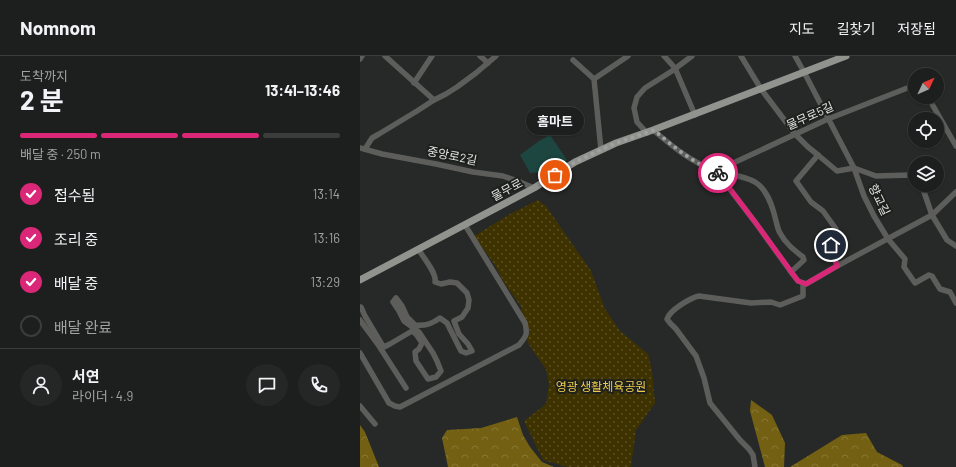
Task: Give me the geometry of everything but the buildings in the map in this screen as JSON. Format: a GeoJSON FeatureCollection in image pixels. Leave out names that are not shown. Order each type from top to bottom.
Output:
{"type":"FeatureCollection","features":[{"type":"Feature","properties":{"kind":"main road","name":"물무로"},"geometry":{"type":"LineString","coordinates":[[360,280],[534,188],[575,162],[616,143],[695,115],[846,56]]}},
{"type":"Feature","properties":{"kind":"street"},"geometry":{"type":"LineString","coordinates":[[385,56],[434,100]]}},
{"type":"Feature","properties":{"kind":"street"},"geometry":{"type":"LineString","coordinates":[[414,83],[432,56]]}},
{"type":"Feature","properties":{"kind":"street"},"geometry":{"type":"LineString","coordinates":[[480,56],[488,63]]}},
{"type":"Feature","properties":{"kind":"street","name":"중앙로2길"},"geometry":{"type":"LineString","coordinates":[[496,56],[457,87],[372,138],[363,149],[472,172],[503,176],[534,188]]}},
{"type":"Feature","properties":{"kind":"street"},"geometry":{"type":"LineString","coordinates":[[594,78],[628,56]]}},
{"type":"Feature","properties":{"kind":"street"},"geometry":{"type":"LineString","coordinates":[[664,56],[675,68],[695,115]]}},
{"type":"Feature","properties":{"kind":"street"},"geometry":{"type":"LineString","coordinates":[[692,56],[645,88],[638,97],[634,108],[637,122],[678,151],[700,164],[716,171],[736,175],[755,182],[763,189],[771,204],[779,233],[786,243],[803,257],[804,260],[791,272]]}},
{"type":"Feature","properties":{"kind":"street"},"geometry":{"type":"LineString","coordinates":[[741,56],[761,89],[795,134],[837,171],[854,168],[876,176],[908,175]]}},
{"type":"Feature","properties":{"kind":"street","name":"향교길"},"geometry":{"type":"LineString","coordinates":[[795,56],[854,168],[864,196],[874,216],[888,239],[905,259],[904,267],[915,283],[929,275],[932,276],[940,289],[950,292],[956,304]]}},
{"type":"Feature","properties":{"kind":"street"},"geometry":{"type":"LineString","coordinates":[[573,60],[594,78],[601,150]]}},
{"type":"Feature","properties":{"kind":"street","name":"물무로5길"},"geometry":{"type":"LineString","coordinates":[[716,171],[828,119],[908,88]]}},
{"type":"Feature","properties":{"kind":"street"},"geometry":{"type":"LineString","coordinates":[[932,104],[956,146]]}},
{"type":"Feature","properties":{"kind":"street"},"geometry":{"type":"LineString","coordinates":[[818,155],[796,181],[811,202],[823,211],[836,229],[831,245],[837,266]]}},
{"type":"Feature","properties":{"kind":"street"},"geometry":{"type":"LineString","coordinates":[[716,171],[798,281],[806,284],[932,215],[956,192]]}},
{"type":"Feature","properties":{"kind":"street"},"geometry":{"type":"LineString","coordinates":[[925,192],[932,215],[946,240],[956,246]]}},
{"type":"Feature","properties":{"kind":"street"},"geometry":{"type":"LineString","coordinates":[[360,353],[389,403],[400,407],[519,345],[526,336],[527,332],[525,323],[465,225]]}},
{"type":"Feature","properties":{"kind":"street"},"geometry":{"type":"LineString","coordinates":[[360,307],[361,306],[365,316],[384,347],[412,331],[416,334],[422,342],[419,349],[415,352],[416,361],[428,380],[436,377],[441,371],[437,361],[419,332],[404,321],[393,302],[396,298],[402,306],[407,318],[415,325],[423,326],[432,324],[440,318],[447,323],[461,351],[466,353],[472,351],[459,334],[454,321],[462,317],[468,308],[469,300],[467,293],[458,283],[450,282],[441,284],[436,282],[436,277],[433,270],[418,249]]}},
{"type":"Feature","properties":{"kind":"street"},"geometry":{"type":"LineString","coordinates":[[755,467],[753,455],[749,449],[710,403],[704,378],[696,356],[667,318],[668,315],[675,309],[693,297],[699,296],[751,303],[771,302],[780,306],[803,296],[803,283]]}},
{"type":"Feature","properties":{"kind":"street"},"geometry":{"type":"LineString","coordinates":[[360,320],[406,388]]}},
{"type":"Feature","properties":{"kind":"street"},"geometry":{"type":"LineString","coordinates":[[360,406],[375,424]]}},
{"type":"Feature","properties":{"kind":"green space","name":"영광 생활체육공원"},"geometry":{"type":"Polygon","coordinates":[[[538,200],[546,206],[591,271],[605,309],[620,331],[648,354],[652,371],[655,403],[636,430],[630,467],[567,467],[543,460],[524,421],[546,404],[549,384],[546,369],[531,348],[526,338],[530,331],[517,315],[522,308],[503,281],[495,265],[474,236],[510,214],[538,200]]]}},
{"type":"Feature","properties":{"kind":"green space"},"geometry":{"type":"Polygon","coordinates":[[[751,400],[772,415],[785,443],[784,467],[765,467],[750,411],[751,400]]]}},
{"type":"Feature","properties":{"kind":"green space"},"geometry":{"type":"Polygon","coordinates":[[[517,417],[523,435],[530,447],[542,462],[554,467],[448,467],[442,438],[447,430],[481,428],[517,417]]]}},
{"type":"Feature","properties":{"kind":"green space"},"geometry":{"type":"Polygon","coordinates":[[[360,425],[365,432],[379,467],[360,467],[360,425]]]}},
{"type":"Feature","properties":{"kind":"green space"},"geometry":{"type":"Polygon","coordinates":[[[866,433],[877,452],[902,465],[903,467],[790,467],[842,435],[866,433]]]}},
{"type":"Feature","properties":{"kind":"way so far"},"geometry":{"type":"LineString","coordinates":[[555,175],[575,162],[616,143],[654,130],[678,151],[718,173]]}},
{"type":"Feature","properties":{"kind":"place","name":"홈마트"},"geometry":{"type":"Point","coordinates":[555,175]}},
{"type":"Feature","properties":{"kind":"route"},"geometry":{"type":"LineString","coordinates":[[718,173],[798,281],[806,284],[837,266],[831,245]]}}]}
